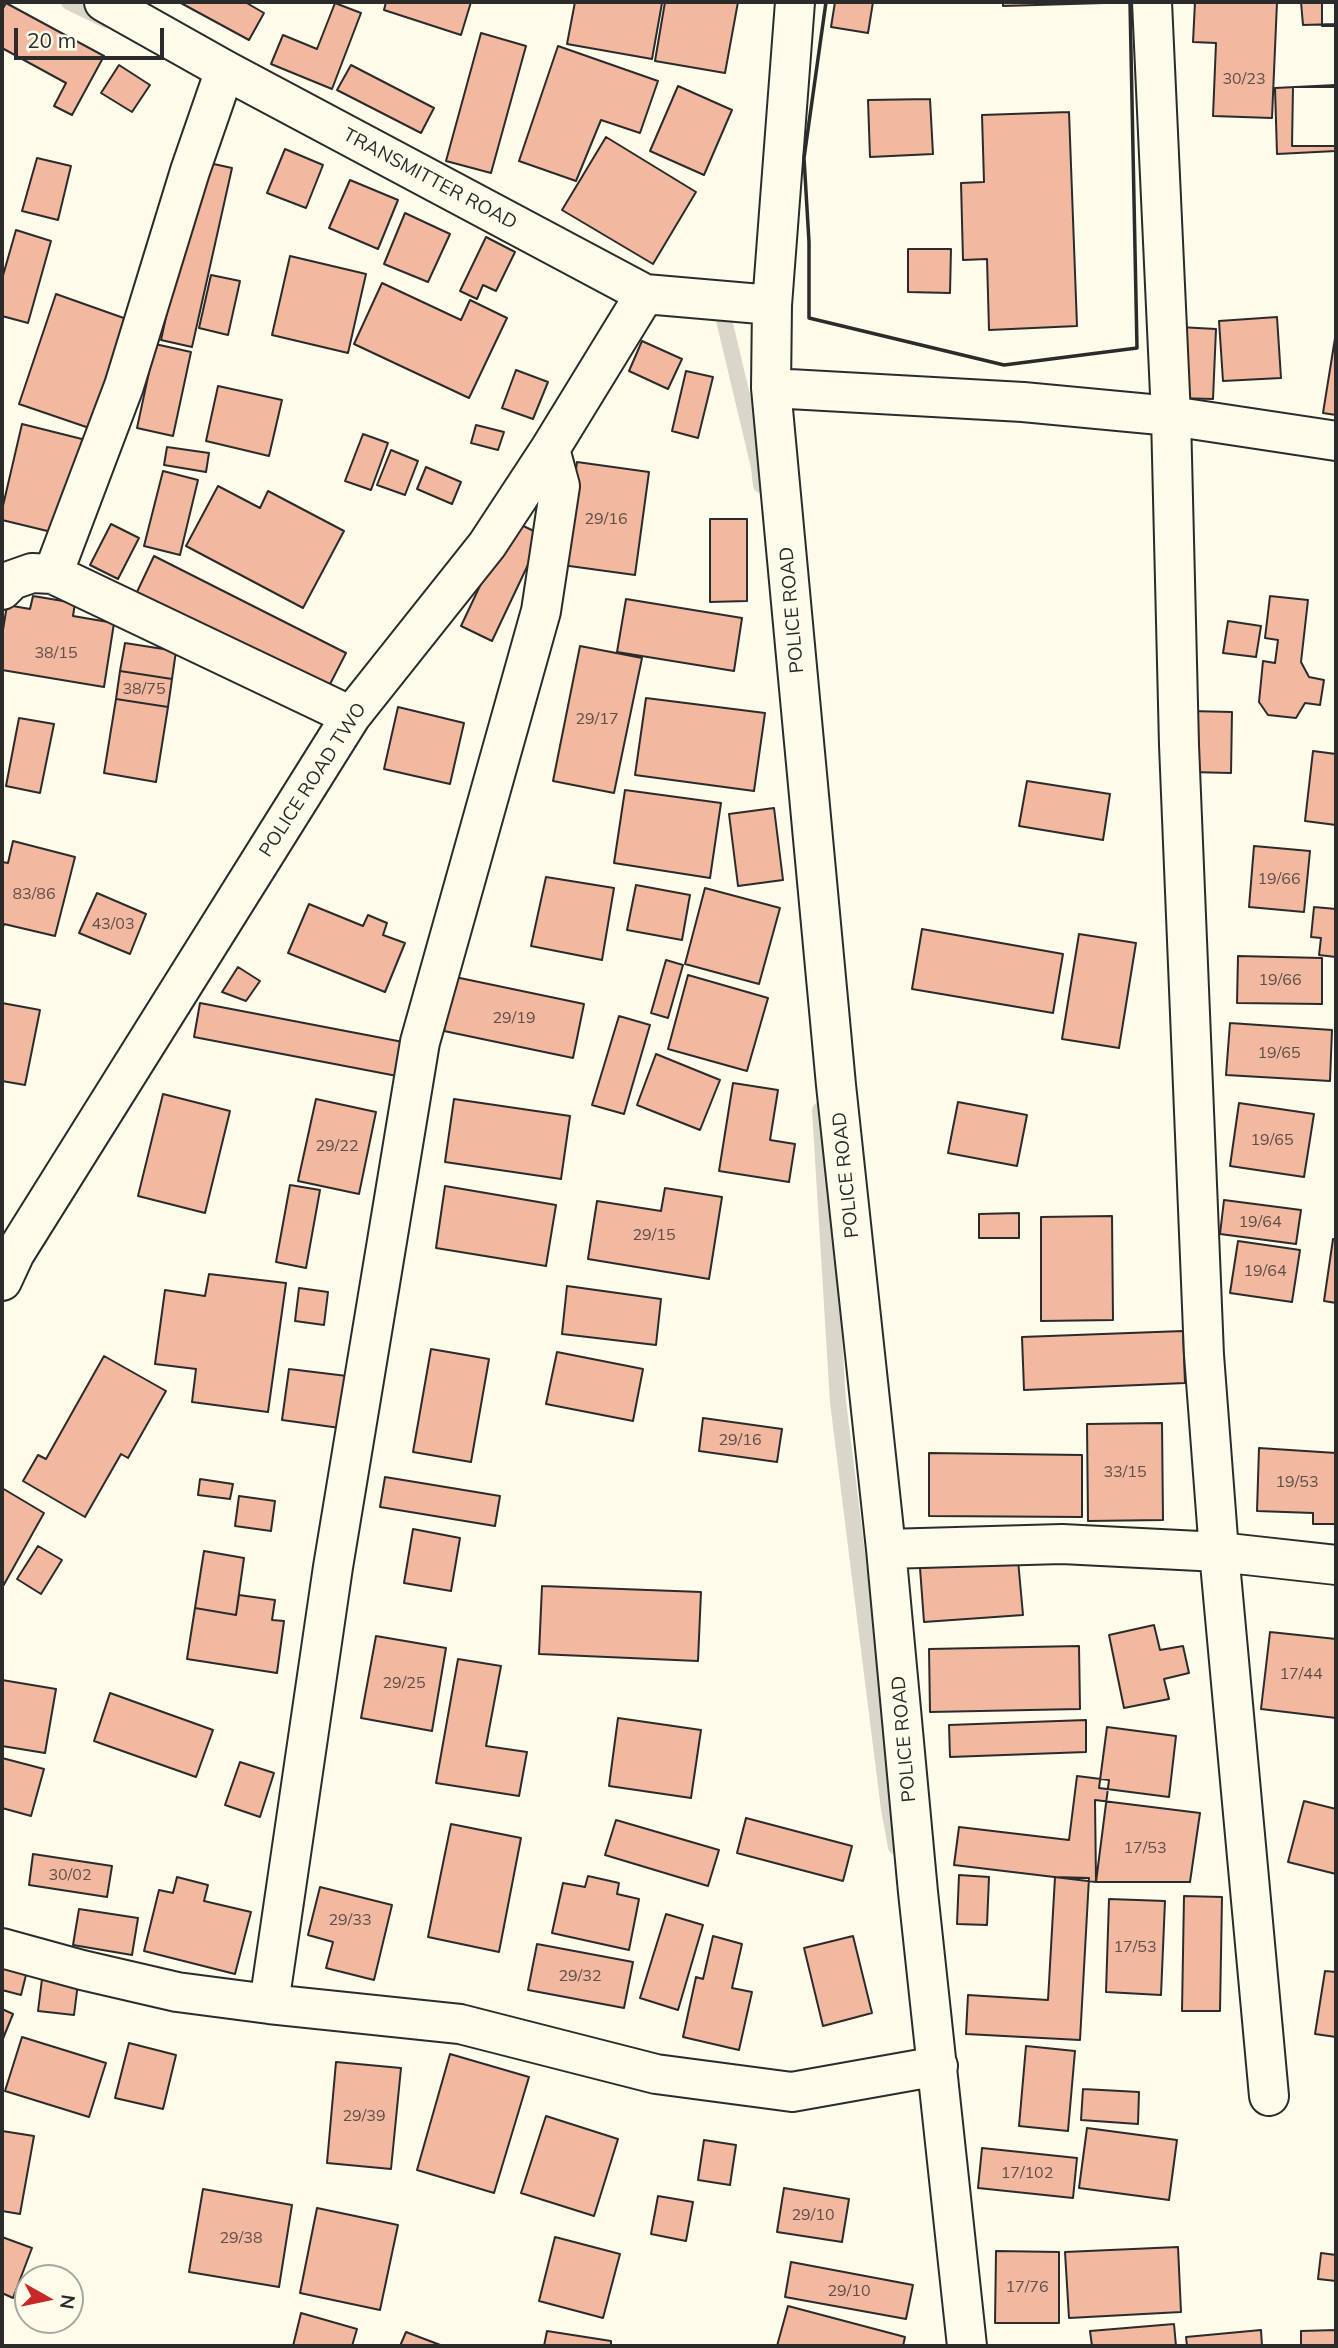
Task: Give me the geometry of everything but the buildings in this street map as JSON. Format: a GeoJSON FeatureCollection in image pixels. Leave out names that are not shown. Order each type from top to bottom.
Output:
{"type":"FeatureCollection","features":[{"type":"Feature","properties":{"kind":"street","name":"TRANSMITTER ROAD"},"geometry":{"type":"LineString","coordinates":[[104,2],[149,13],[225,70],[645,294],[772,305]]}},
{"type":"Feature","properties":{"kind":"street","name":"POLICE ROAD"},"geometry":{"type":"LineString","coordinates":[[795,2],[772,305],[771,388],[835,1072],[967,2346]]}},
{"type":"Feature","properties":{"kind":"street"},"geometry":{"type":"LineString","coordinates":[[1152,2],[1171,416],[1179,745],[1203,1327],[1219,1552],[1269,2096]]}},
{"type":"Feature","properties":{"kind":"street"},"geometry":{"type":"LineString","coordinates":[[53,574],[124,386],[190,171],[225,70]]}},
{"type":"Feature","properties":{"kind":"street","name":"POLICE ROAD TWO"},"geometry":{"type":"LineString","coordinates":[[6,1261],[351,716],[487,545],[550,449],[645,294]]}},
{"type":"Feature","properties":{"kind":"street"},"geometry":{"type":"LineString","coordinates":[[771,388],[1023,402],[1171,416],[1336,441]]}},
{"type":"Feature","properties":{"kind":"street"},"geometry":{"type":"LineString","coordinates":[[269,2004],[335,1554],[420,1042],[541,611],[560,486],[550,449]]}},
{"type":"Feature","properties":{"kind":"street"},"geometry":{"type":"LineString","coordinates":[[2,590],[12,580],[32,573],[53,574],[351,716]]}},
{"type":"Feature","properties":{"kind":"street"},"geometry":{"type":"LineString","coordinates":[[886,1549],[1062,1544],[1219,1552],[1336,1565]]}},
{"type":"Feature","properties":{"kind":"street"},"geometry":{"type":"LineString","coordinates":[[2,1948],[177,1992],[460,2024],[656,2074],[792,2092],[938,2066]]}},
{"type":"Feature","properties":{"kind":"waterway"},"geometry":{"type":"LineString","coordinates":[[69,2],[106,20]]}},
{"type":"Feature","properties":{"kind":"waterway"},"geometry":{"type":"LineString","coordinates":[[719,299],[761,485]]}},
{"type":"Feature","properties":{"kind":"waterway"},"geometry":{"type":"LineString","coordinates":[[820,1110],[838,1402],[896,1847]]}},
{"type":"Feature","properties":{"kind":"wall"},"geometry":{"type":"LineString","coordinates":[[826,2],[804,158],[809,242],[809,318],[1004,365],[1137,348],[1130,2]]}}]}
